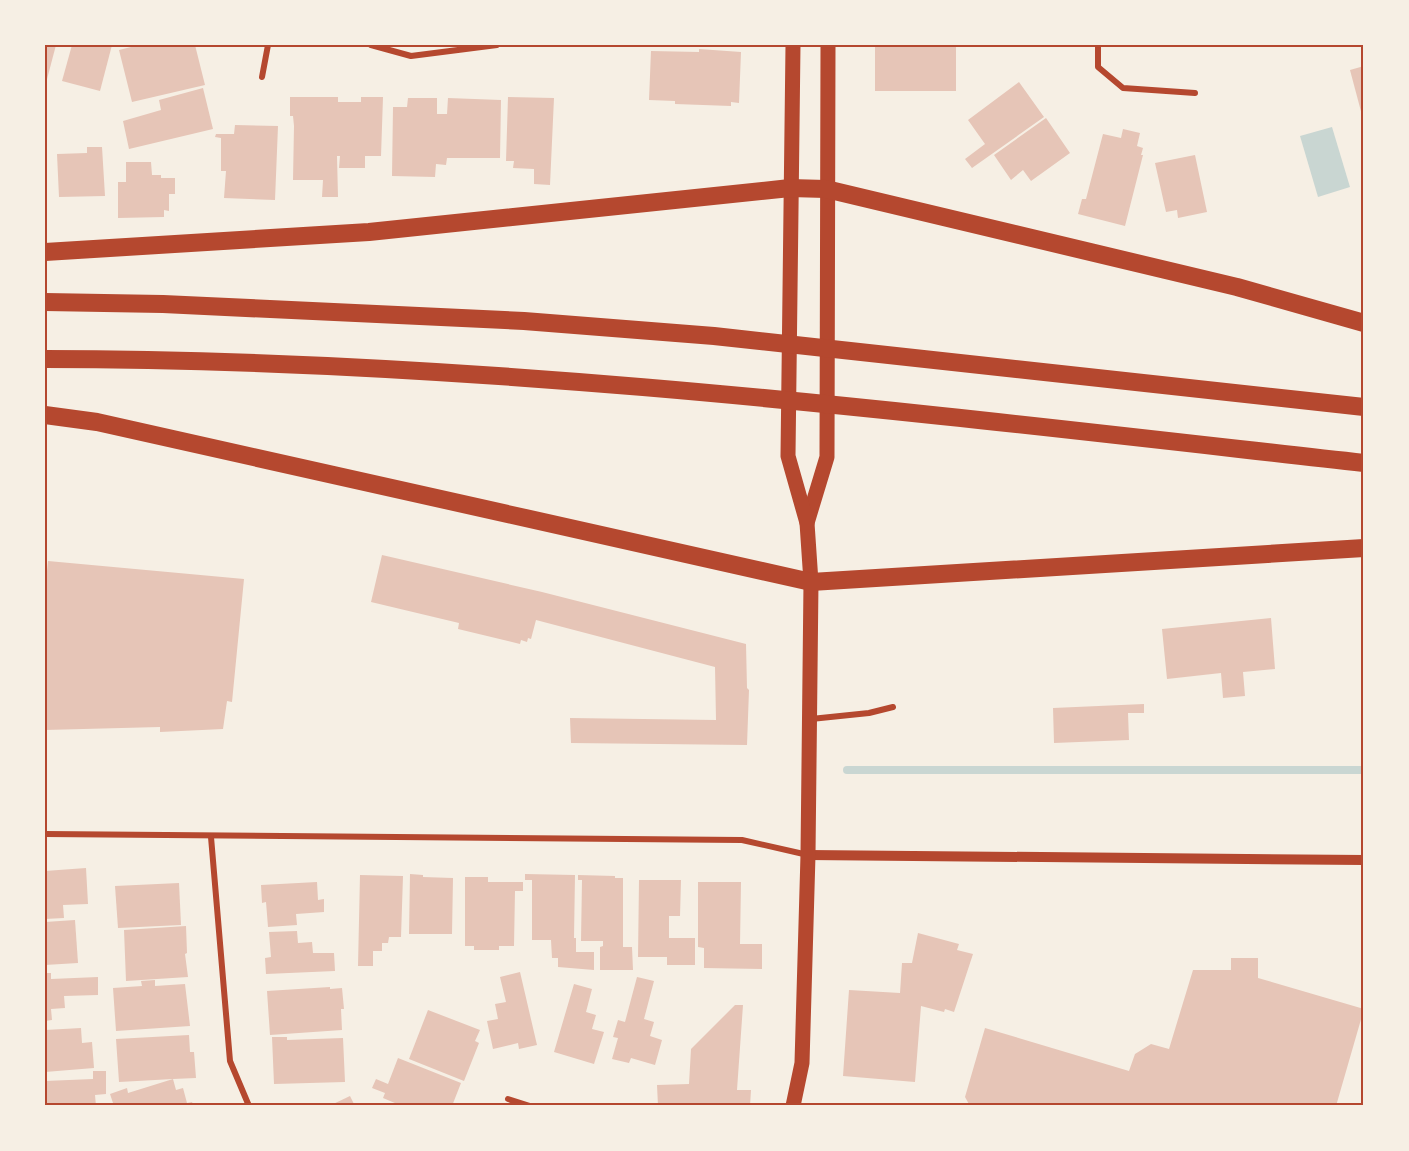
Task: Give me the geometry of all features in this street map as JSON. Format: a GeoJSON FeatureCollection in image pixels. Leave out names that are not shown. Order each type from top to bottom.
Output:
{"type":"FeatureCollection","features":[{"type":"Feature","properties":{"kind":"highway"},"geometry":{"type":"LineString","coordinates":[[45,252],[369,232],[790,188],[826,189],[1237,287],[1364,322]]}},
{"type":"Feature","properties":{"kind":"highway"},"geometry":{"type":"LineString","coordinates":[[45,302],[163,304],[381,313],[524,321],[714,336],[1364,407]]}},
{"type":"Feature","properties":{"kind":"highway"},"geometry":{"type":"LineString","coordinates":[[45,359],[235,362],[477,374],[903,412],[1364,463]]}},
{"type":"Feature","properties":{"kind":"highway"},"geometry":{"type":"LineString","coordinates":[[45,415],[97,422],[811,582],[1364,548]]}},
{"type":"Feature","properties":{"kind":"main road"},"geometry":{"type":"LineString","coordinates":[[793,45],[788,456],[807,523],[811,582],[808,855],[802,1064],[793,1106]]}},
{"type":"Feature","properties":{"kind":"main road"},"geometry":{"type":"LineString","coordinates":[[807,523],[827,457],[828,45]]}},
{"type":"Feature","properties":{"kind":"street"},"geometry":{"type":"LineString","coordinates":[[262,77],[268,45]]}},
{"type":"Feature","properties":{"kind":"street"},"geometry":{"type":"LineString","coordinates":[[371,45],[411,56],[497,45]]}},
{"type":"Feature","properties":{"kind":"street"},"geometry":{"type":"LineString","coordinates":[[1098,45],[1098,67],[1123,88],[1195,93]]}},
{"type":"Feature","properties":{"kind":"street"},"geometry":{"type":"LineString","coordinates":[[810,720],[869,713],[893,707]]}},
{"type":"Feature","properties":{"kind":"street"},"geometry":{"type":"LineString","coordinates":[[45,834],[742,840],[808,855],[1364,860]]}},
{"type":"Feature","properties":{"kind":"street"},"geometry":{"type":"LineString","coordinates":[[210,837],[230,1061],[249,1106]]}},
{"type":"Feature","properties":{"kind":"street"},"geometry":{"type":"LineString","coordinates":[[508,1098],[530,1106]]}},
{"type":"Feature","properties":{"kind":"shaded area"},"geometry":{"type":"Polygon","coordinates":[[[1332,127],[1350,187],[1318,197],[1300,136],[1332,127]]]}},
{"type":"Feature","properties":{"kind":"building"},"geometry":{"type":"Polygon","coordinates":[[[45,45],[56,45],[46,83],[45,83],[45,45]]]}},
{"type":"Feature","properties":{"kind":"building"},"geometry":{"type":"Polygon","coordinates":[[[72,45],[112,45],[100,91],[62,81],[72,45]]]}},
{"type":"Feature","properties":{"kind":"building"},"geometry":{"type":"Polygon","coordinates":[[[139,45],[195,45],[205,85],[132,102],[119,50],[139,45]]]}},
{"type":"Feature","properties":{"kind":"building"},"geometry":{"type":"Polygon","coordinates":[[[875,46],[956,47],[956,91],[875,91],[875,46]]]}},
{"type":"Feature","properties":{"kind":"building"},"geometry":{"type":"Polygon","coordinates":[[[699,49],[741,52],[739,103],[731,102],[731,106],[675,104],[675,101],[649,100],[651,51],[699,52],[699,49]]]}},
{"type":"Feature","properties":{"kind":"building"},"geometry":{"type":"Polygon","coordinates":[[[1364,66],[1364,119],[1363,119],[1350,70],[1364,66]]]}},
{"type":"Feature","properties":{"kind":"building"},"geometry":{"type":"Polygon","coordinates":[[[1019,82],[1044,117],[972,168],[965,159],[985,144],[968,120],[1019,82]]]}},
{"type":"Feature","properties":{"kind":"building"},"geometry":{"type":"Polygon","coordinates":[[[203,88],[213,129],[129,149],[123,121],[161,110],[159,100],[203,88]]]}},
{"type":"Feature","properties":{"kind":"building"},"geometry":{"type":"Polygon","coordinates":[[[290,97],[338,97],[338,102],[361,102],[361,97],[383,97],[381,156],[365,156],[365,168],[339,168],[340,156],[337,156],[338,197],[322,197],[323,180],[293,180],[294,126],[293,116],[290,116],[290,97]]]}},
{"type":"Feature","properties":{"kind":"building"},"geometry":{"type":"Polygon","coordinates":[[[508,97],[554,98],[550,185],[534,184],[534,169],[513,168],[514,161],[506,161],[508,97]]]}},
{"type":"Feature","properties":{"kind":"building"},"geometry":{"type":"Polygon","coordinates":[[[408,98],[437,98],[437,114],[447,114],[448,98],[501,100],[500,158],[447,158],[446,165],[436,164],[435,177],[392,176],[393,107],[407,107],[408,98]]]}},
{"type":"Feature","properties":{"kind":"building"},"geometry":{"type":"Polygon","coordinates":[[[1046,118],[1070,153],[1031,181],[1023,170],[1011,180],[994,155],[1046,118]]]}},
{"type":"Feature","properties":{"kind":"building"},"geometry":{"type":"Polygon","coordinates":[[[235,125],[278,126],[275,200],[224,198],[226,171],[221,171],[221,138],[215,137],[216,134],[234,134],[235,125]]]}},
{"type":"Feature","properties":{"kind":"building"},"geometry":{"type":"Polygon","coordinates":[[[1123,129],[1140,133],[1137,146],[1143,148],[1125,226],[1078,214],[1082,199],[1086,199],[1103,134],[1121,138],[1123,129]]]}},
{"type":"Feature","properties":{"kind":"building"},"geometry":{"type":"Polygon","coordinates":[[[87,147],[102,147],[105,196],[59,197],[57,154],[87,153],[87,147]]]}},
{"type":"Feature","properties":{"kind":"building"},"geometry":{"type":"Polygon","coordinates":[[[1195,155],[1207,212],[1178,218],[1177,210],[1166,212],[1155,163],[1195,155]]]}},
{"type":"Feature","properties":{"kind":"building"},"geometry":{"type":"Polygon","coordinates":[[[126,162],[151,162],[152,175],[161,175],[161,178],[175,178],[175,194],[169,194],[169,211],[164,210],[164,217],[118,218],[118,182],[126,182],[126,162]]]}},
{"type":"Feature","properties":{"kind":"building"},"geometry":{"type":"Polygon","coordinates":[[[382,555],[542,592],[746,644],[747,688],[749,690],[747,745],[571,743],[570,718],[716,720],[715,667],[536,620],[531,639],[528,638],[527,642],[521,640],[520,644],[458,629],[459,623],[371,602],[382,555]]]}},
{"type":"Feature","properties":{"kind":"building"},"geometry":{"type":"Polygon","coordinates":[[[48,561],[244,579],[232,702],[227,701],[223,729],[160,732],[160,727],[45,730],[45,591],[48,561]]]}},
{"type":"Feature","properties":{"kind":"building"},"geometry":{"type":"Polygon","coordinates":[[[1271,618],[1275,669],[1243,672],[1245,696],[1223,698],[1221,673],[1167,679],[1162,629],[1271,618]]]}},
{"type":"Feature","properties":{"kind":"building"},"geometry":{"type":"Polygon","coordinates":[[[1144,704],[1144,713],[1128,713],[1129,740],[1054,743],[1053,708],[1144,704]]]}},
{"type":"Feature","properties":{"kind":"building"},"geometry":{"type":"Polygon","coordinates":[[[86,868],[88,904],[63,905],[64,918],[45,919],[45,871],[86,868]]]}},
{"type":"Feature","properties":{"kind":"building"},"geometry":{"type":"Polygon","coordinates":[[[410,874],[453,878],[452,934],[409,934],[410,874]]]}},
{"type":"Feature","properties":{"kind":"building"},"geometry":{"type":"Polygon","coordinates":[[[525,874],[575,875],[574,938],[576,938],[576,952],[594,952],[594,970],[558,967],[558,958],[552,958],[551,940],[532,940],[532,880],[525,880],[525,874]]]}},
{"type":"Feature","properties":{"kind":"building"},"geometry":{"type":"Polygon","coordinates":[[[360,875],[403,876],[401,937],[389,937],[388,943],[382,943],[382,951],[373,951],[373,966],[358,966],[360,875]]]}},
{"type":"Feature","properties":{"kind":"building"},"geometry":{"type":"Polygon","coordinates":[[[578,875],[623,878],[623,947],[632,947],[633,970],[600,970],[600,947],[603,946],[603,941],[581,941],[582,880],[578,880],[578,875]]]}},
{"type":"Feature","properties":{"kind":"building"},"geometry":{"type":"Polygon","coordinates":[[[465,877],[488,877],[488,882],[523,882],[523,891],[515,891],[514,946],[499,946],[499,950],[474,950],[474,946],[465,946],[465,877]]]}},
{"type":"Feature","properties":{"kind":"building"},"geometry":{"type":"Polygon","coordinates":[[[639,880],[681,880],[680,916],[669,916],[669,938],[695,938],[695,965],[667,965],[667,957],[638,957],[639,880]]]}},
{"type":"Feature","properties":{"kind":"building"},"geometry":{"type":"Polygon","coordinates":[[[317,882],[318,900],[324,899],[324,912],[296,914],[297,925],[268,927],[266,902],[262,903],[261,885],[317,882]]]}},
{"type":"Feature","properties":{"kind":"building"},"geometry":{"type":"Polygon","coordinates":[[[698,882],[741,882],[740,944],[762,944],[762,969],[704,968],[704,948],[698,947],[698,882]]]}},
{"type":"Feature","properties":{"kind":"building"},"geometry":{"type":"Polygon","coordinates":[[[179,883],[181,925],[118,928],[115,886],[179,883]]]}},
{"type":"Feature","properties":{"kind":"building"},"geometry":{"type":"Polygon","coordinates":[[[75,920],[78,963],[45,965],[45,922],[75,920]]]}},
{"type":"Feature","properties":{"kind":"building"},"geometry":{"type":"Polygon","coordinates":[[[186,926],[187,953],[185,954],[188,977],[126,981],[124,930],[186,926]]]}},
{"type":"Feature","properties":{"kind":"building"},"geometry":{"type":"Polygon","coordinates":[[[297,931],[298,943],[312,942],[313,953],[334,953],[335,971],[266,974],[265,958],[271,957],[269,932],[297,931]]]}},
{"type":"Feature","properties":{"kind":"building"},"geometry":{"type":"Polygon","coordinates":[[[918,933],[959,944],[957,950],[973,954],[954,1012],[921,1006],[915,1082],[843,1076],[849,990],[900,993],[902,963],[912,963],[918,933]]]}},
{"type":"Feature","properties":{"kind":"building"},"geometry":{"type":"Polygon","coordinates":[[[1231,958],[1258,958],[1258,978],[1364,1009],[1336,1106],[970,1106],[965,1097],[985,1028],[1129,1071],[1135,1054],[1151,1044],[1169,1049],[1193,970],[1231,970],[1231,958]]]}},
{"type":"Feature","properties":{"kind":"building"},"geometry":{"type":"Polygon","coordinates":[[[520,972],[537,1045],[519,1049],[518,1043],[493,1049],[487,1021],[498,1019],[495,1004],[506,1002],[500,977],[520,972]]]}},
{"type":"Feature","properties":{"kind":"building"},"geometry":{"type":"Polygon","coordinates":[[[45,973],[51,973],[51,979],[98,977],[98,995],[64,996],[65,1008],[51,1009],[52,1020],[45,1021],[45,973]]]}},
{"type":"Feature","properties":{"kind":"building"},"geometry":{"type":"Polygon","coordinates":[[[637,977],[654,981],[644,1019],[654,1022],[650,1036],[662,1040],[655,1065],[631,1058],[629,1063],[612,1059],[618,1038],[613,1037],[618,1020],[625,1022],[637,977]]]}},
{"type":"Feature","properties":{"kind":"building"},"geometry":{"type":"Polygon","coordinates":[[[155,980],[155,986],[185,984],[190,1026],[116,1031],[113,988],[142,986],[141,981],[155,980]]]}},
{"type":"Feature","properties":{"kind":"building"},"geometry":{"type":"Polygon","coordinates":[[[574,984],[592,989],[586,1012],[596,1015],[592,1029],[604,1032],[594,1064],[554,1052],[574,984]]]}},
{"type":"Feature","properties":{"kind":"building"},"geometry":{"type":"Polygon","coordinates":[[[330,987],[330,989],[342,988],[344,1009],[341,1009],[342,1030],[270,1035],[267,991],[330,987]]]}},
{"type":"Feature","properties":{"kind":"building"},"geometry":{"type":"Polygon","coordinates":[[[735,1005],[743,1005],[737,1090],[751,1090],[750,1106],[658,1106],[657,1085],[689,1084],[691,1049],[735,1005]]]}},
{"type":"Feature","properties":{"kind":"building"},"geometry":{"type":"Polygon","coordinates":[[[428,1010],[480,1030],[475,1041],[479,1043],[464,1081],[409,1059],[428,1010]]]}},
{"type":"Feature","properties":{"kind":"building"},"geometry":{"type":"Polygon","coordinates":[[[81,1028],[82,1043],[92,1042],[94,1068],[45,1072],[45,1030],[81,1028]]]}},
{"type":"Feature","properties":{"kind":"building"},"geometry":{"type":"Polygon","coordinates":[[[189,1035],[190,1052],[194,1052],[196,1078],[119,1082],[116,1039],[189,1035]]]}},
{"type":"Feature","properties":{"kind":"building"},"geometry":{"type":"Polygon","coordinates":[[[272,1037],[287,1037],[287,1040],[343,1038],[345,1082],[274,1084],[272,1037]]]}},
{"type":"Feature","properties":{"kind":"building"},"geometry":{"type":"Polygon","coordinates":[[[398,1058],[461,1083],[452,1106],[402,1106],[383,1098],[385,1093],[372,1088],[376,1079],[388,1084],[398,1058]]]}},
{"type":"Feature","properties":{"kind":"building"},"geometry":{"type":"Polygon","coordinates":[[[93,1071],[106,1071],[106,1094],[95,1095],[96,1106],[45,1106],[45,1081],[93,1079],[93,1071]]]}},
{"type":"Feature","properties":{"kind":"building"},"geometry":{"type":"Polygon","coordinates":[[[173,1079],[176,1090],[183,1088],[187,1103],[192,1102],[194,1106],[114,1106],[110,1094],[127,1088],[128,1093],[173,1079]]]}},
{"type":"Feature","properties":{"kind":"building"},"geometry":{"type":"Polygon","coordinates":[[[350,1096],[355,1106],[329,1106],[350,1096]]]}},
{"type":"Feature","properties":{"kind":"waterway"},"geometry":{"type":"LineString","coordinates":[[847,770],[1364,770]]}}]}
